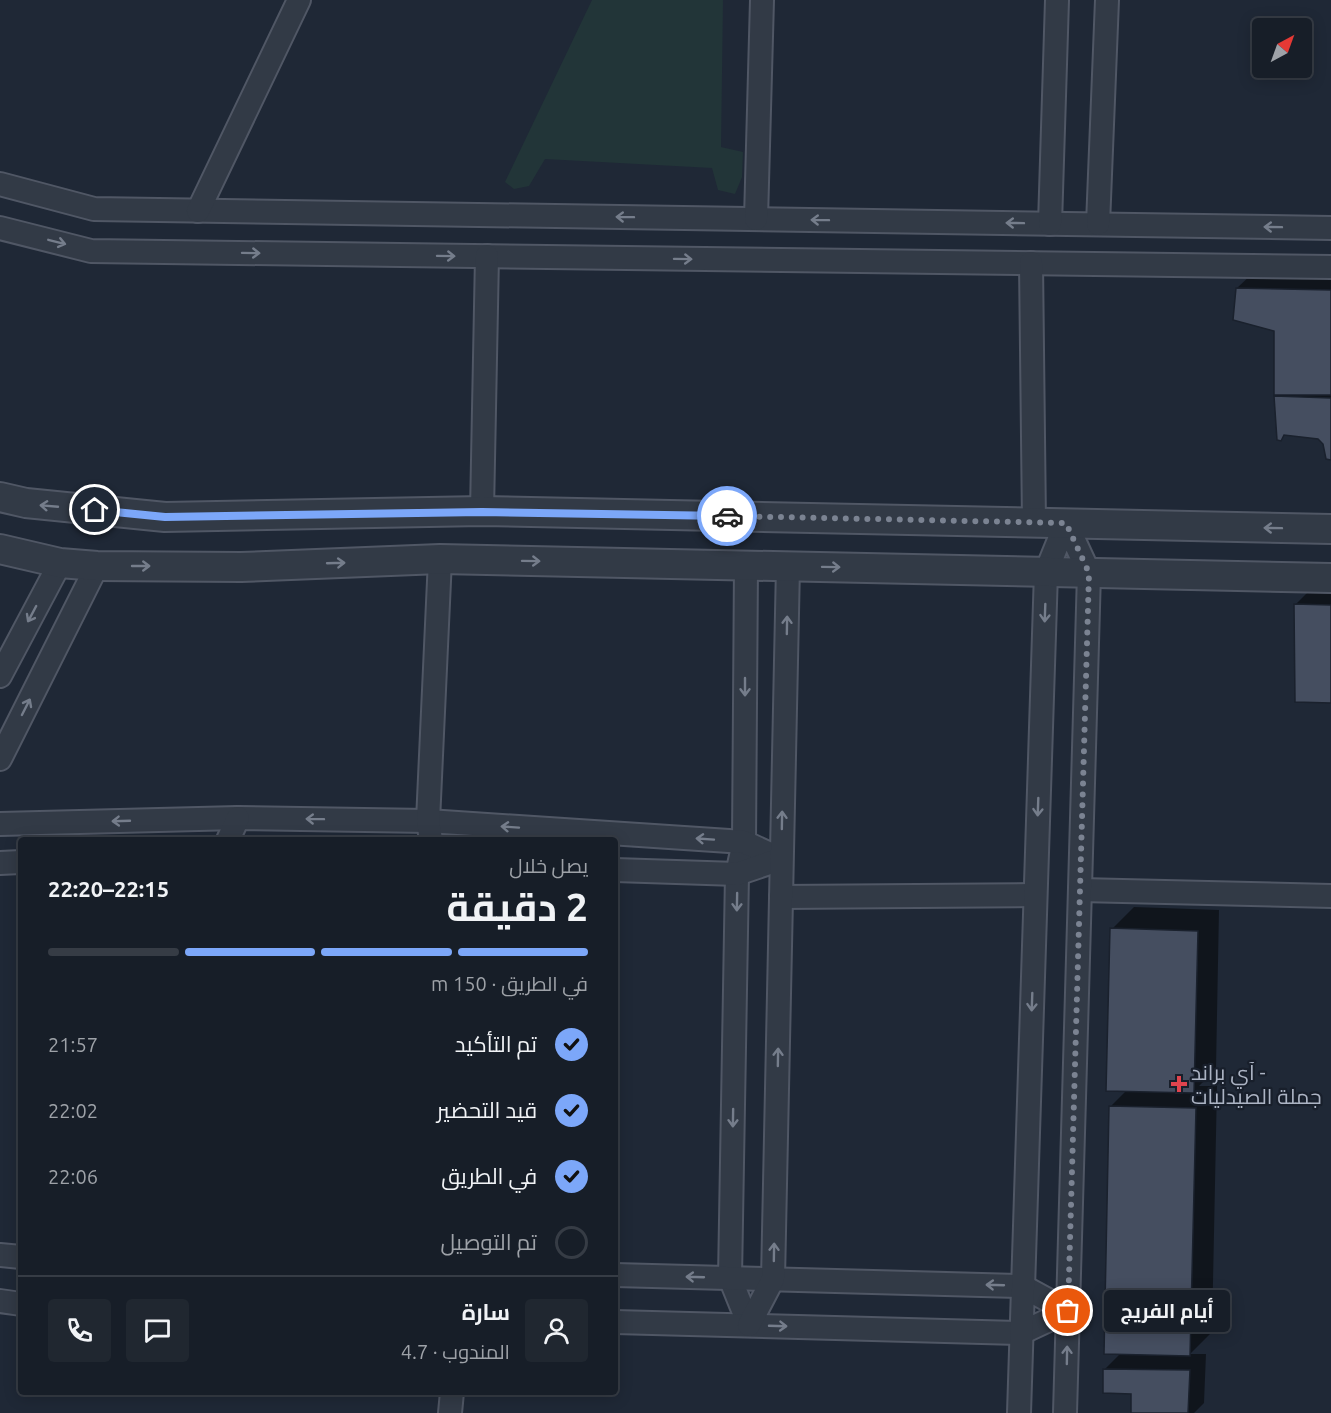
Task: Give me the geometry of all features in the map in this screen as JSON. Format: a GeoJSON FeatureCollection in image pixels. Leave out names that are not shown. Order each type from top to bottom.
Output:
{"type":"FeatureCollection","features":[{"type":"Feature","properties":{"kind":"street"},"geometry":{"type":"LineString","coordinates":[[198,211],[299,0]]}},
{"type":"Feature","properties":{"kind":"street"},"geometry":{"type":"LineString","coordinates":[[756,219],[762,0]]}},
{"type":"Feature","properties":{"kind":"street"},"geometry":{"type":"LineString","coordinates":[[1050,224],[1057,0]]}},
{"type":"Feature","properties":{"kind":"street"},"geometry":{"type":"LineString","coordinates":[[1098,224],[1107,0]]}},
{"type":"Feature","properties":{"kind":"street"},"geometry":{"type":"LineString","coordinates":[[0,184],[94,209],[1331,228]]}},
{"type":"Feature","properties":{"kind":"street"},"geometry":{"type":"LineString","coordinates":[[0,228],[91,251],[1331,267]]}},
{"type":"Feature","properties":{"kind":"street"},"geometry":{"type":"LineString","coordinates":[[482,512],[487,256]]}},
{"type":"Feature","properties":{"kind":"street"},"geometry":{"type":"LineString","coordinates":[[1031,263],[1034,523]]}},
{"type":"Feature","properties":{"kind":"street"},"geometry":{"type":"LineString","coordinates":[[0,497],[26,503],[165,517],[482,512],[1331,529]]}},
{"type":"Feature","properties":{"kind":"street"},"geometry":{"type":"LineString","coordinates":[[1019,1413],[1046,572],[1066,523]]}},
{"type":"Feature","properties":{"kind":"street"},"geometry":{"type":"LineString","coordinates":[[1065,1413],[1089,573],[1066,523]]}},
{"type":"Feature","properties":{"kind":"street"},"geometry":{"type":"LineString","coordinates":[[0,549],[60,562],[97,566],[242,567],[441,559],[1331,578]]}},
{"type":"Feature","properties":{"kind":"street"},"geometry":{"type":"LineString","coordinates":[[429,831],[441,559]]}},
{"type":"Feature","properties":{"kind":"street"},"geometry":{"type":"LineString","coordinates":[[0,676],[60,562]]}},
{"type":"Feature","properties":{"kind":"street"},"geometry":{"type":"LineString","coordinates":[[746,565],[744,842],[737,874],[730,1278],[749,1326]]}},
{"type":"Feature","properties":{"kind":"street"},"geometry":{"type":"LineString","coordinates":[[0,759],[97,566]]}},
{"type":"Feature","properties":{"kind":"street"},"geometry":{"type":"LineString","coordinates":[[749,1326],[773,1279],[788,566]]}},
{"type":"Feature","properties":{"kind":"street"},"geometry":{"type":"LineString","coordinates":[[229,837],[238,818]]}},
{"type":"Feature","properties":{"kind":"street"},"geometry":{"type":"LineString","coordinates":[[0,824],[238,818],[429,831],[601,837]]}},
{"type":"Feature","properties":{"kind":"street"},"geometry":{"type":"LineString","coordinates":[[618,838],[744,842],[781,859]]}},
{"type":"Feature","properties":{"kind":"street"},"geometry":{"type":"LineString","coordinates":[[618,870],[737,874],[781,859]]}},
{"type":"Feature","properties":{"kind":"street"},"geometry":{"type":"LineString","coordinates":[[0,863],[18,862]]}},
{"type":"Feature","properties":{"kind":"street"},"geometry":{"type":"LineString","coordinates":[[1080,890],[1331,896]]}},
{"type":"Feature","properties":{"kind":"street"},"geometry":{"type":"LineString","coordinates":[[781,897],[1035,895]]}},
{"type":"Feature","properties":{"kind":"street"},"geometry":{"type":"LineString","coordinates":[[0,1255],[18,1257]]}},
{"type":"Feature","properties":{"kind":"street"},"geometry":{"type":"LineString","coordinates":[[618,1275],[1022,1286],[1068,1311]]}},
{"type":"Feature","properties":{"kind":"street"},"geometry":{"type":"LineString","coordinates":[[0,1301],[18,1304]]}},
{"type":"Feature","properties":{"kind":"street"},"geometry":{"type":"LineString","coordinates":[[618,1322],[1021,1333],[1068,1311]]}},
{"type":"Feature","properties":{"kind":"street"},"geometry":{"type":"LineString","coordinates":[[450,1413],[452,1395]]}},
{"type":"Feature","properties":{"kind":"green space"},"geometry":{"type":"Polygon","coordinates":[[[592,0],[723,0],[721,147],[743,152],[742,177],[735,194],[718,190],[712,168],[545,159],[529,186],[514,189],[505,182],[592,0]]]}},
{"type":"Feature","properties":{"kind":"building"},"geometry":{"type":"Polygon","coordinates":[[[1236,288],[1331,290],[1331,395],[1274,395],[1274,331],[1233,320],[1236,288]]]}},
{"type":"Feature","properties":{"kind":"building"},"geometry":{"type":"Polygon","coordinates":[[[1274,396],[1331,398],[1331,460],[1326,459],[1323,444],[1318,439],[1284,435],[1281,441],[1277,440],[1274,396]]]}},
{"type":"Feature","properties":{"kind":"building"},"geometry":{"type":"Polygon","coordinates":[[[1294,604],[1331,605],[1331,703],[1295,702],[1294,604]]]}},
{"type":"Feature","properties":{"kind":"building"},"geometry":{"type":"Polygon","coordinates":[[[1110,928],[1198,931],[1194,1093],[1106,1091],[1110,928]]]}},
{"type":"Feature","properties":{"kind":"building"},"geometry":{"type":"Polygon","coordinates":[[[1109,1106],[1196,1108],[1190,1356],[1104,1354],[1109,1106]]]}},
{"type":"Feature","properties":{"kind":"building"},"geometry":{"type":"Polygon","coordinates":[[[1103,1369],[1190,1370],[1188,1413],[1131,1413],[1131,1394],[1103,1393],[1103,1369]]]}},
{"type":"Feature","properties":{"kind":"way so far"},"geometry":{"type":"LineString","coordinates":[[727,516],[1066,523],[1089,573],[1068,1311]]}},
{"type":"Feature","properties":{"kind":"place","name":"آي براند - جملة الصيدليات"},"geometry":{"type":"Point","coordinates":[1179,1084]}},
{"type":"Feature","properties":{"kind":"place","name":"أيام الفريج"},"geometry":{"type":"Point","coordinates":[1068,1311]}},
{"type":"Feature","properties":{"kind":"route"},"geometry":{"type":"LineString","coordinates":[[95,510],[165,517],[482,512],[727,516]]}}]}
